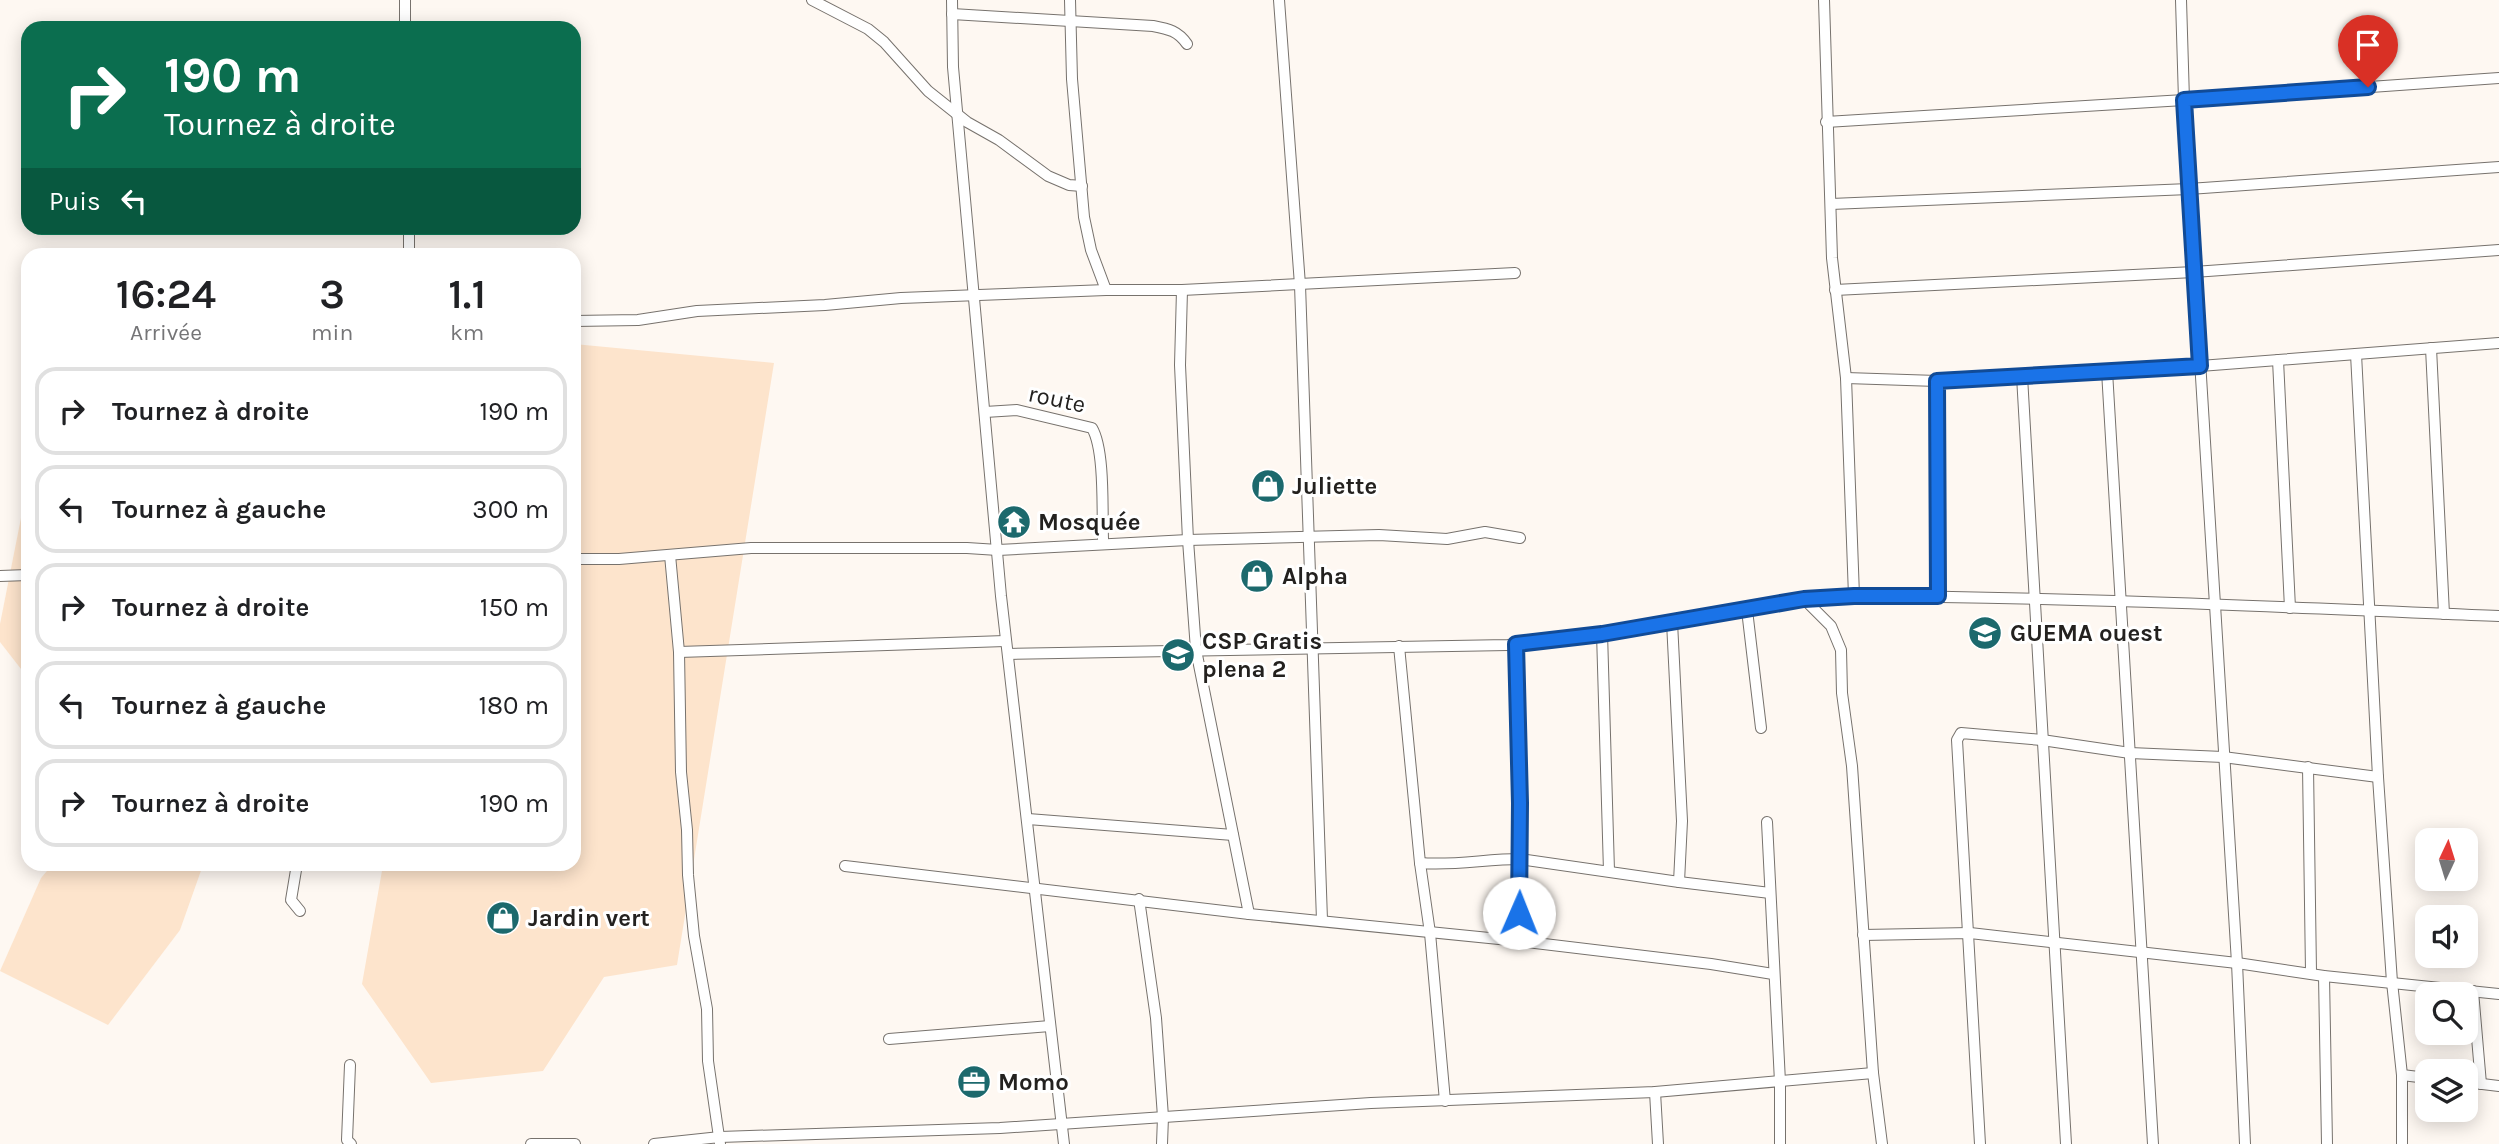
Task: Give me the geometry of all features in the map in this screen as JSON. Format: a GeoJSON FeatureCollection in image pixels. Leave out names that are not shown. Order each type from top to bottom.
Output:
{"type":"FeatureCollection","features":[{"type":"Feature","properties":{"kind":"street"},"geometry":{"type":"LineString","coordinates":[[405,0],[405,21]]}},
{"type":"Feature","properties":{"kind":"street"},"geometry":{"type":"LineString","coordinates":[[812,0],[868,29],[884,42],[928,91],[958,115],[999,140],[1048,176],[1069,185],[1082,186]]}},
{"type":"Feature","properties":{"kind":"street"},"geometry":{"type":"LineString","coordinates":[[951,0],[958,115],[1005,641],[1064,1144]]}},
{"type":"Feature","properties":{"kind":"street"},"geometry":{"type":"LineString","coordinates":[[1070,0],[1072,79],[1084,217],[1091,250],[1106,290]]}},
{"type":"Feature","properties":{"kind":"street"},"geometry":{"type":"LineString","coordinates":[[1279,0],[1300,285],[1322,920]]}},
{"type":"Feature","properties":{"kind":"street"},"geometry":{"type":"LineString","coordinates":[[1824,0],[1826,122],[1835,290],[1846,378],[1854,596]]}},
{"type":"Feature","properties":{"kind":"street"},"geometry":{"type":"LineString","coordinates":[[2181,0],[2184,100],[2237,963],[2245,1144]]}},
{"type":"Feature","properties":{"kind":"street"},"geometry":{"type":"LineString","coordinates":[[952,14],[1153,26],[1172,29],[1181,35],[1187,44]]}},
{"type":"Feature","properties":{"kind":"street"},"geometry":{"type":"LineString","coordinates":[[1826,122],[2499,78]]}},
{"type":"Feature","properties":{"kind":"street"},"geometry":{"type":"LineString","coordinates":[[1831,204],[2189,189],[2499,167]]}},
{"type":"Feature","properties":{"kind":"street"},"geometry":{"type":"LineString","coordinates":[[1835,290],[2194,272],[2499,250]]}},
{"type":"Feature","properties":{"kind":"street"},"geometry":{"type":"LineString","coordinates":[[581,321],[638,320],[697,311],[901,298],[1106,290],[1182,290],[1515,273]]}},
{"type":"Feature","properties":{"kind":"street"},"geometry":{"type":"LineString","coordinates":[[1182,290],[1180,365],[1196,650],[1249,914]]}},
{"type":"Feature","properties":{"kind":"street"},"geometry":{"type":"LineString","coordinates":[[1846,378],[1937,381],[2200,366],[2499,343]]}},
{"type":"Feature","properties":{"kind":"street"},"geometry":{"type":"LineString","coordinates":[[2431,348],[2444,614]]}},
{"type":"Feature","properties":{"kind":"street"},"geometry":{"type":"LineString","coordinates":[[2356,354],[2378,777],[2392,982],[2402,1075],[2402,1144]]}},
{"type":"Feature","properties":{"kind":"street"},"geometry":{"type":"LineString","coordinates":[[2278,360],[2290,608]]}},
{"type":"Feature","properties":{"kind":"street"},"geometry":{"type":"LineString","coordinates":[[2107,371],[2153,1144]]}},
{"type":"Feature","properties":{"kind":"street"},"geometry":{"type":"LineString","coordinates":[[2022,376],[2066,1144]]}},
{"type":"Feature","properties":{"kind":"street"},"geometry":{"type":"LineString","coordinates":[[1937,381],[1938,596]]}},
{"type":"Feature","properties":{"kind":"street","name":"route"},"geometry":{"type":"LineString","coordinates":[[985,412],[1017,410],[1092,428],[1100,462],[1103,539]]}},
{"type":"Feature","properties":{"kind":"street"},"geometry":{"type":"LineString","coordinates":[[581,559],[619,559],[751,548],[998,550],[1188,540],[1379,535],[1447,539],[1485,532],[1520,538]]}},
{"type":"Feature","properties":{"kind":"street"},"geometry":{"type":"LineString","coordinates":[[670,555],[679,652],[681,772],[688,875],[694,936],[707,1009],[708,1061],[720,1141]]}},
{"type":"Feature","properties":{"kind":"street"},"geometry":{"type":"LineString","coordinates":[[0,576],[21,575]]}},
{"type":"Feature","properties":{"kind":"street"},"geometry":{"type":"LineString","coordinates":[[1008,654],[1516,644],[1602,634],[1804,599],[1854,596],[2214,603],[2499,616]]}},
{"type":"Feature","properties":{"kind":"street"},"geometry":{"type":"LineString","coordinates":[[1804,599],[1831,626],[1841,650],[1842,693],[1852,766],[1873,1073],[1882,1144]]}},
{"type":"Feature","properties":{"kind":"street"},"geometry":{"type":"LineString","coordinates":[[1747,610],[1761,728]]}},
{"type":"Feature","properties":{"kind":"street"},"geometry":{"type":"LineString","coordinates":[[1672,622],[1682,821],[1679,882]]}},
{"type":"Feature","properties":{"kind":"street"},"geometry":{"type":"LineString","coordinates":[[1602,634],[1609,871]]}},
{"type":"Feature","properties":{"kind":"street"},"geometry":{"type":"LineString","coordinates":[[679,652],[1005,641]]}},
{"type":"Feature","properties":{"kind":"street"},"geometry":{"type":"LineString","coordinates":[[1516,644],[1519,940]]}},
{"type":"Feature","properties":{"kind":"street"},"geometry":{"type":"LineString","coordinates":[[1399,646],[1445,1101]]}},
{"type":"Feature","properties":{"kind":"street"},"geometry":{"type":"LineString","coordinates":[[1980,1144],[1957,740],[1961,733],[2130,752],[2223,757],[2378,777]]}},
{"type":"Feature","properties":{"kind":"street"},"geometry":{"type":"LineString","coordinates":[[2308,767],[2311,972]]}},
{"type":"Feature","properties":{"kind":"street"},"geometry":{"type":"LineString","coordinates":[[1028,820],[1233,835]]}},
{"type":"Feature","properties":{"kind":"street"},"geometry":{"type":"LineString","coordinates":[[1767,822],[1780,1083],[1780,1144]]}},
{"type":"Feature","properties":{"kind":"street"},"geometry":{"type":"LineString","coordinates":[[1420,863],[1445,865],[1520,859],[1770,893]]}},
{"type":"Feature","properties":{"kind":"street"},"geometry":{"type":"LineString","coordinates":[[845,866],[1249,914],[1519,940],[1773,974]]}},
{"type":"Feature","properties":{"kind":"street"},"geometry":{"type":"LineString","coordinates":[[296,871],[291,900],[300,911]]}},
{"type":"Feature","properties":{"kind":"street"},"geometry":{"type":"LineString","coordinates":[[1139,899],[1156,1018],[1163,1117],[1162,1144]]}},
{"type":"Feature","properties":{"kind":"street"},"geometry":{"type":"LineString","coordinates":[[1863,935],[1970,933],[2415,985]]}},
{"type":"Feature","properties":{"kind":"street"},"geometry":{"type":"LineString","coordinates":[[2324,976],[2327,1144]]}},
{"type":"Feature","properties":{"kind":"street"},"geometry":{"type":"LineString","coordinates":[[2478,992],[2499,994]]}},
{"type":"Feature","properties":{"kind":"street"},"geometry":{"type":"LineString","coordinates":[[889,1039],[1050,1026]]}},
{"type":"Feature","properties":{"kind":"street"},"geometry":{"type":"LineString","coordinates":[[2478,1045],[2481,1084]]}},
{"type":"Feature","properties":{"kind":"street"},"geometry":{"type":"LineString","coordinates":[[350,1065],[347,1140],[351,1144]]}},
{"type":"Feature","properties":{"kind":"street"},"geometry":{"type":"LineString","coordinates":[[654,1144],[1655,1092],[1873,1073]]}},
{"type":"Feature","properties":{"kind":"street"},"geometry":{"type":"LineString","coordinates":[[2402,1075],[2415,1077]]}},
{"type":"Feature","properties":{"kind":"street"},"geometry":{"type":"LineString","coordinates":[[2478,1084],[2499,1086]]}},
{"type":"Feature","properties":{"kind":"street"},"geometry":{"type":"LineString","coordinates":[[1655,1092],[1658,1144]]}},
{"type":"Feature","properties":{"kind":"street"},"geometry":{"type":"LineString","coordinates":[[531,1144],[575,1144]]}},
{"type":"Feature","properties":{"kind":"shaded area"},"geometry":{"type":"Polygon","coordinates":[[[581,345],[774,363],[677,965],[604,977],[543,1071],[431,1083],[362,984],[382,871],[581,871],[581,345]]]}},
{"type":"Feature","properties":{"kind":"shaded area"},"geometry":{"type":"Polygon","coordinates":[[[21,518],[21,669],[0,642],[0,624],[21,518]]]}},
{"type":"Feature","properties":{"kind":"shaded area"},"geometry":{"type":"Polygon","coordinates":[[[47,871],[201,871],[180,930],[108,1025],[0,971],[41,878],[47,871]]]}},
{"type":"Feature","properties":{"kind":"place","name":"Juliette"},"geometry":{"type":"Point","coordinates":[1268,486]}},
{"type":"Feature","properties":{"kind":"place","name":"Mosquée"},"geometry":{"type":"Point","coordinates":[1014,522]}},
{"type":"Feature","properties":{"kind":"place","name":"Alpha"},"geometry":{"type":"Point","coordinates":[1257,576]}},
{"type":"Feature","properties":{"kind":"place","name":"GUEMA ouest"},"geometry":{"type":"Point","coordinates":[1985,633]}},
{"type":"Feature","properties":{"kind":"place","name":"CSP Gratis plena 2"},"geometry":{"type":"Point","coordinates":[1178,655]}},
{"type":"Feature","properties":{"kind":"place","name":"Jardin vert"},"geometry":{"type":"Point","coordinates":[503,918]}},
{"type":"Feature","properties":{"kind":"place","name":"Momo"},"geometry":{"type":"Point","coordinates":[974,1082]}},
{"type":"Feature","properties":{"kind":"route"},"geometry":{"type":"LineString","coordinates":[[1519,913],[1520,803],[1516,644],[1602,634],[1804,599],[1938,596],[1937,381],[2200,366],[2184,100],[2368,87]]}}]}
